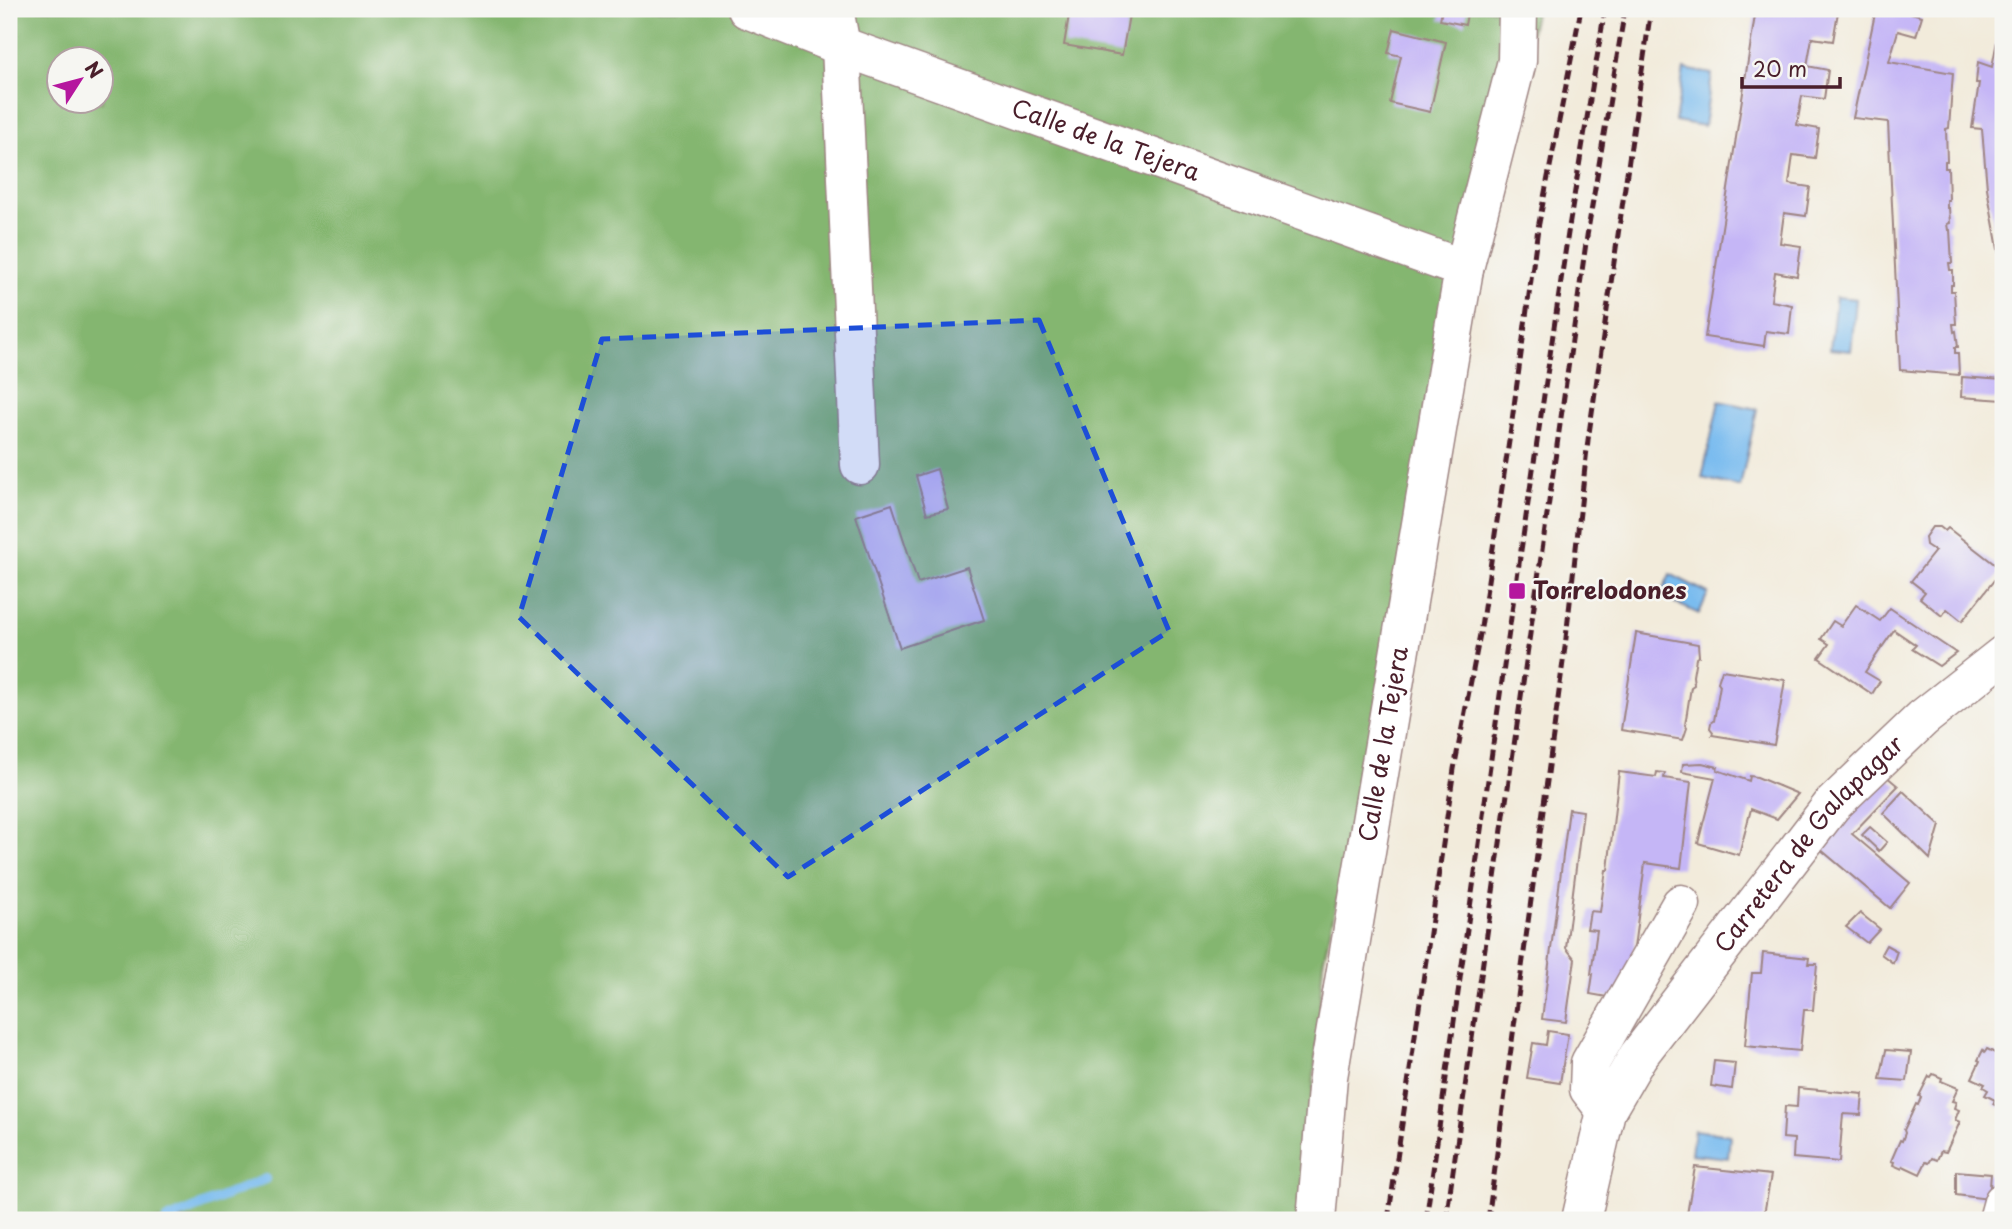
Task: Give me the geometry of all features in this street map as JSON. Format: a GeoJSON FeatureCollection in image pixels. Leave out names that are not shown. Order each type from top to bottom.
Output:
{"type":"FeatureCollection","features":[{"type":"Feature","properties":{"kind":"street","name":"Calle de la Tejera"},"geometry":{"type":"LineString","coordinates":[[747,9],[841,46],[1464,269]]}},
{"type":"Feature","properties":{"kind":"street"},"geometry":{"type":"LineString","coordinates":[[834,9],[841,46],[860,465]]}},
{"type":"Feature","properties":{"kind":"street","name":"Calle de la Tejera"},"geometry":{"type":"LineString","coordinates":[[1316,1220],[1328,1077],[1464,269],[1517,61],[1518,9]]}},
{"type":"Feature","properties":{"kind":"street","name":"Carretera de Galapagar"},"geometry":{"type":"LineString","coordinates":[[1581,1220],[1606,1111],[1638,1056],[1832,805],[1923,718],[2003,655]]}},
{"type":"Feature","properties":{"kind":"street"},"geometry":{"type":"LineString","coordinates":[[1606,1111],[1590,1089],[1590,1063],[1681,904]]}},
{"type":"Feature","properties":{"kind":"street"},"geometry":{"type":"LineString","coordinates":[[1998,1220],[2003,1202]]}},
{"type":"Feature","properties":{"kind":"highlighted area"},"geometry":{"type":"Polygon","coordinates":[[[1039,320],[1169,631],[788,877],[519,617],[602,339],[1039,320]]]}},
{"type":"Feature","properties":{"kind":"green space"},"geometry":{"type":"Polygon","coordinates":[[[9,9],[1536,9],[1323,963],[1303,1220],[9,1220],[9,9]]]}},
{"type":"Feature","properties":{"kind":"water"},"geometry":{"type":"Polygon","coordinates":[[[1684,69],[1712,74],[1704,126],[1675,121],[1684,69]]]}},
{"type":"Feature","properties":{"kind":"water"},"geometry":{"type":"Polygon","coordinates":[[[1836,297],[1856,299],[1851,351],[1830,349],[1836,297]]]}},
{"type":"Feature","properties":{"kind":"water"},"geometry":{"type":"Polygon","coordinates":[[[1719,401],[1757,409],[1740,487],[1702,478],[1719,401]]]}},
{"type":"Feature","properties":{"kind":"water"},"geometry":{"type":"Polygon","coordinates":[[[1670,574],[1708,593],[1699,614],[1660,596],[1670,574]]]}},
{"type":"Feature","properties":{"kind":"water"},"geometry":{"type":"Polygon","coordinates":[[[1694,1130],[1730,1135],[1728,1158],[1691,1154],[1694,1130]]]}},
{"type":"Feature","properties":{"kind":"building"},"geometry":{"type":"Polygon","coordinates":[[[1070,9],[1092,9],[1129,15],[1122,55],[1064,45],[1070,9]]]}},
{"type":"Feature","properties":{"kind":"building"},"geometry":{"type":"Polygon","coordinates":[[[1442,9],[1468,9],[1465,25],[1440,20],[1442,9]]]}},
{"type":"Feature","properties":{"kind":"building"},"geometry":{"type":"Polygon","coordinates":[[[1756,9],[1818,9],[1838,12],[1833,41],[1812,38],[1807,66],[1828,70],[1824,99],[1802,96],[1797,125],[1819,129],[1815,158],[1793,155],[1789,184],[1810,187],[1806,216],[1784,213],[1780,243],[1801,246],[1797,276],[1775,272],[1771,301],[1792,305],[1789,334],[1766,331],[1764,346],[1705,337],[1756,9]]]}},
{"type":"Feature","properties":{"kind":"building"},"geometry":{"type":"Polygon","coordinates":[[[1876,9],[1897,9],[1922,16],[1916,36],[1898,31],[1889,62],[1953,73],[1949,128],[1946,129],[1945,168],[1948,168],[1947,208],[1950,223],[1947,224],[1950,230],[1952,263],[1949,263],[1950,270],[1953,270],[1951,291],[1954,291],[1956,324],[1953,324],[1958,347],[1955,347],[1955,353],[1958,353],[1959,375],[1900,370],[1888,122],[1853,118],[1876,9]]]}},
{"type":"Feature","properties":{"kind":"building"},"geometry":{"type":"Polygon","coordinates":[[[1394,29],[1446,42],[1430,112],[1390,103],[1401,56],[1388,53],[1394,29]]]}},
{"type":"Feature","properties":{"kind":"building"},"geometry":{"type":"Polygon","coordinates":[[[1998,36],[2003,37],[2002,271],[1987,188],[1982,129],[1972,128],[1979,83],[1976,83],[1978,62],[1992,67],[1998,36]]]}},
{"type":"Feature","properties":{"kind":"building"},"geometry":{"type":"Polygon","coordinates":[[[1962,377],[2003,380],[2003,400],[1961,397],[1962,377]]]}},
{"type":"Feature","properties":{"kind":"building"},"geometry":{"type":"Polygon","coordinates":[[[937,469],[948,509],[927,514],[916,476],[937,469]]]}},
{"type":"Feature","properties":{"kind":"building"},"geometry":{"type":"Polygon","coordinates":[[[892,504],[918,583],[967,567],[984,620],[900,648],[856,516],[892,504]]]}},
{"type":"Feature","properties":{"kind":"building"},"geometry":{"type":"Polygon","coordinates":[[[1932,527],[1940,527],[1945,531],[1948,528],[2002,570],[1962,621],[1947,609],[1942,616],[1920,598],[1925,592],[1911,581],[1935,551],[1926,545],[1925,537],[1932,527]]]}},
{"type":"Feature","properties":{"kind":"building"},"geometry":{"type":"Polygon","coordinates":[[[1856,605],[1880,621],[1890,608],[1956,653],[1939,666],[1912,649],[1916,645],[1894,630],[1865,672],[1880,681],[1872,694],[1819,658],[1829,644],[1821,639],[1833,621],[1841,626],[1856,605]]]}},
{"type":"Feature","properties":{"kind":"building"},"geometry":{"type":"Polygon","coordinates":[[[1636,633],[1698,644],[1699,656],[1696,658],[1694,685],[1691,687],[1685,725],[1687,728],[1683,740],[1621,730],[1636,633]]]}},
{"type":"Feature","properties":{"kind":"building"},"geometry":{"type":"Polygon","coordinates":[[[1722,670],[1785,680],[1774,745],[1712,735],[1710,728],[1714,721],[1722,670]]]}},
{"type":"Feature","properties":{"kind":"building"},"geometry":{"type":"Polygon","coordinates":[[[1702,763],[1749,781],[1750,776],[1757,777],[1798,794],[1777,819],[1751,809],[1739,855],[1698,843],[1715,778],[1682,772],[1683,764],[1702,763]]]}},
{"type":"Feature","properties":{"kind":"building"},"geometry":{"type":"Polygon","coordinates":[[[1619,772],[1656,777],[1657,772],[1665,773],[1664,778],[1691,782],[1681,868],[1645,863],[1630,979],[1624,1000],[1590,994],[1597,930],[1587,929],[1590,911],[1600,912],[1608,870],[1619,772]]]}},
{"type":"Feature","properties":{"kind":"building"},"geometry":{"type":"Polygon","coordinates":[[[1886,776],[1898,786],[1852,834],[1910,883],[1890,908],[1819,848],[1839,823],[1886,776]]]}},
{"type":"Feature","properties":{"kind":"building"},"geometry":{"type":"Polygon","coordinates":[[[1903,791],[1940,825],[1930,859],[1883,813],[1903,791]]]}},
{"type":"Feature","properties":{"kind":"building"},"geometry":{"type":"Polygon","coordinates":[[[1569,809],[1583,811],[1566,948],[1575,959],[1566,1022],[1542,1019],[1569,809]]]}},
{"type":"Feature","properties":{"kind":"building"},"geometry":{"type":"Polygon","coordinates":[[[1870,827],[1887,842],[1879,851],[1862,835],[1870,827]]]}},
{"type":"Feature","properties":{"kind":"building"},"geometry":{"type":"Polygon","coordinates":[[[1860,913],[1880,929],[1867,943],[1846,927],[1860,913]]]}},
{"type":"Feature","properties":{"kind":"building"},"geometry":{"type":"Polygon","coordinates":[[[1886,945],[1897,951],[1893,963],[1881,954],[1886,945]]]}},
{"type":"Feature","properties":{"kind":"building"},"geometry":{"type":"Polygon","coordinates":[[[1763,953],[1809,958],[1808,964],[1817,964],[1813,1010],[1804,1010],[1800,1051],[1745,1046],[1752,973],[1761,973],[1763,953]]]}},
{"type":"Feature","properties":{"kind":"building"},"geometry":{"type":"Polygon","coordinates":[[[1548,1031],[1568,1034],[1560,1083],[1527,1078],[1533,1043],[1546,1045],[1548,1031]]]}},
{"type":"Feature","properties":{"kind":"building"},"geometry":{"type":"Polygon","coordinates":[[[1987,1049],[2003,1057],[2003,1109],[1993,1104],[1995,1100],[1985,1095],[1988,1090],[1983,1087],[1985,1084],[1972,1078],[1983,1050],[1985,1052],[1987,1049]]]}},
{"type":"Feature","properties":{"kind":"building"},"geometry":{"type":"Polygon","coordinates":[[[1886,1050],[1911,1052],[1907,1081],[1880,1079],[1886,1050]]]}},
{"type":"Feature","properties":{"kind":"building"},"geometry":{"type":"Polygon","coordinates":[[[1714,1061],[1735,1063],[1732,1089],[1711,1086],[1714,1061]]]}},
{"type":"Feature","properties":{"kind":"building"},"geometry":{"type":"Polygon","coordinates":[[[1933,1074],[1942,1078],[1941,1081],[1958,1088],[1952,1101],[1956,1102],[1954,1108],[1959,1110],[1955,1120],[1960,1122],[1946,1152],[1941,1151],[1937,1160],[1932,1158],[1929,1163],[1926,1162],[1920,1174],[1903,1166],[1902,1169],[1893,1165],[1894,1162],[1891,1161],[1916,1104],[1918,1105],[1919,1096],[1929,1076],[1933,1074]]]}},
{"type":"Feature","properties":{"kind":"building"},"geometry":{"type":"Polygon","coordinates":[[[1798,1088],[1863,1094],[1861,1115],[1843,1114],[1839,1162],[1793,1158],[1794,1139],[1783,1138],[1785,1106],[1797,1107],[1798,1088]]]}},
{"type":"Feature","properties":{"kind":"building"},"geometry":{"type":"Polygon","coordinates":[[[1695,1167],[1771,1175],[1763,1220],[1686,1220],[1695,1167]]]}},
{"type":"Feature","properties":{"kind":"building"},"geometry":{"type":"Polygon","coordinates":[[[1956,1171],[1991,1174],[1989,1199],[1956,1195],[1956,1171]]]}},
{"type":"Feature","properties":{"kind":"waterway"},"geometry":{"type":"LineString","coordinates":[[167,1220],[265,1179]]}},
{"type":"Feature","properties":{"kind":"railway"},"geometry":{"type":"LineString","coordinates":[[1388,1220],[1454,769],[1480,634],[1538,228],[1581,9]]}},
{"type":"Feature","properties":{"kind":"railway"},"geometry":{"type":"LineString","coordinates":[[1426,1220],[1508,638],[1568,233],[1605,9]]}},
{"type":"Feature","properties":{"kind":"railway"},"geometry":{"type":"LineString","coordinates":[[1446,1220],[1587,236],[1625,9]]}},
{"type":"Feature","properties":{"kind":"railway"},"geometry":{"type":"LineString","coordinates":[[1488,1220],[1565,647],[1588,440],[1651,9]]}},
{"type":"Feature","properties":{"kind":"place","name":"Torrelodones"},"geometry":{"type":"Point","coordinates":[1517,591]}}]}
